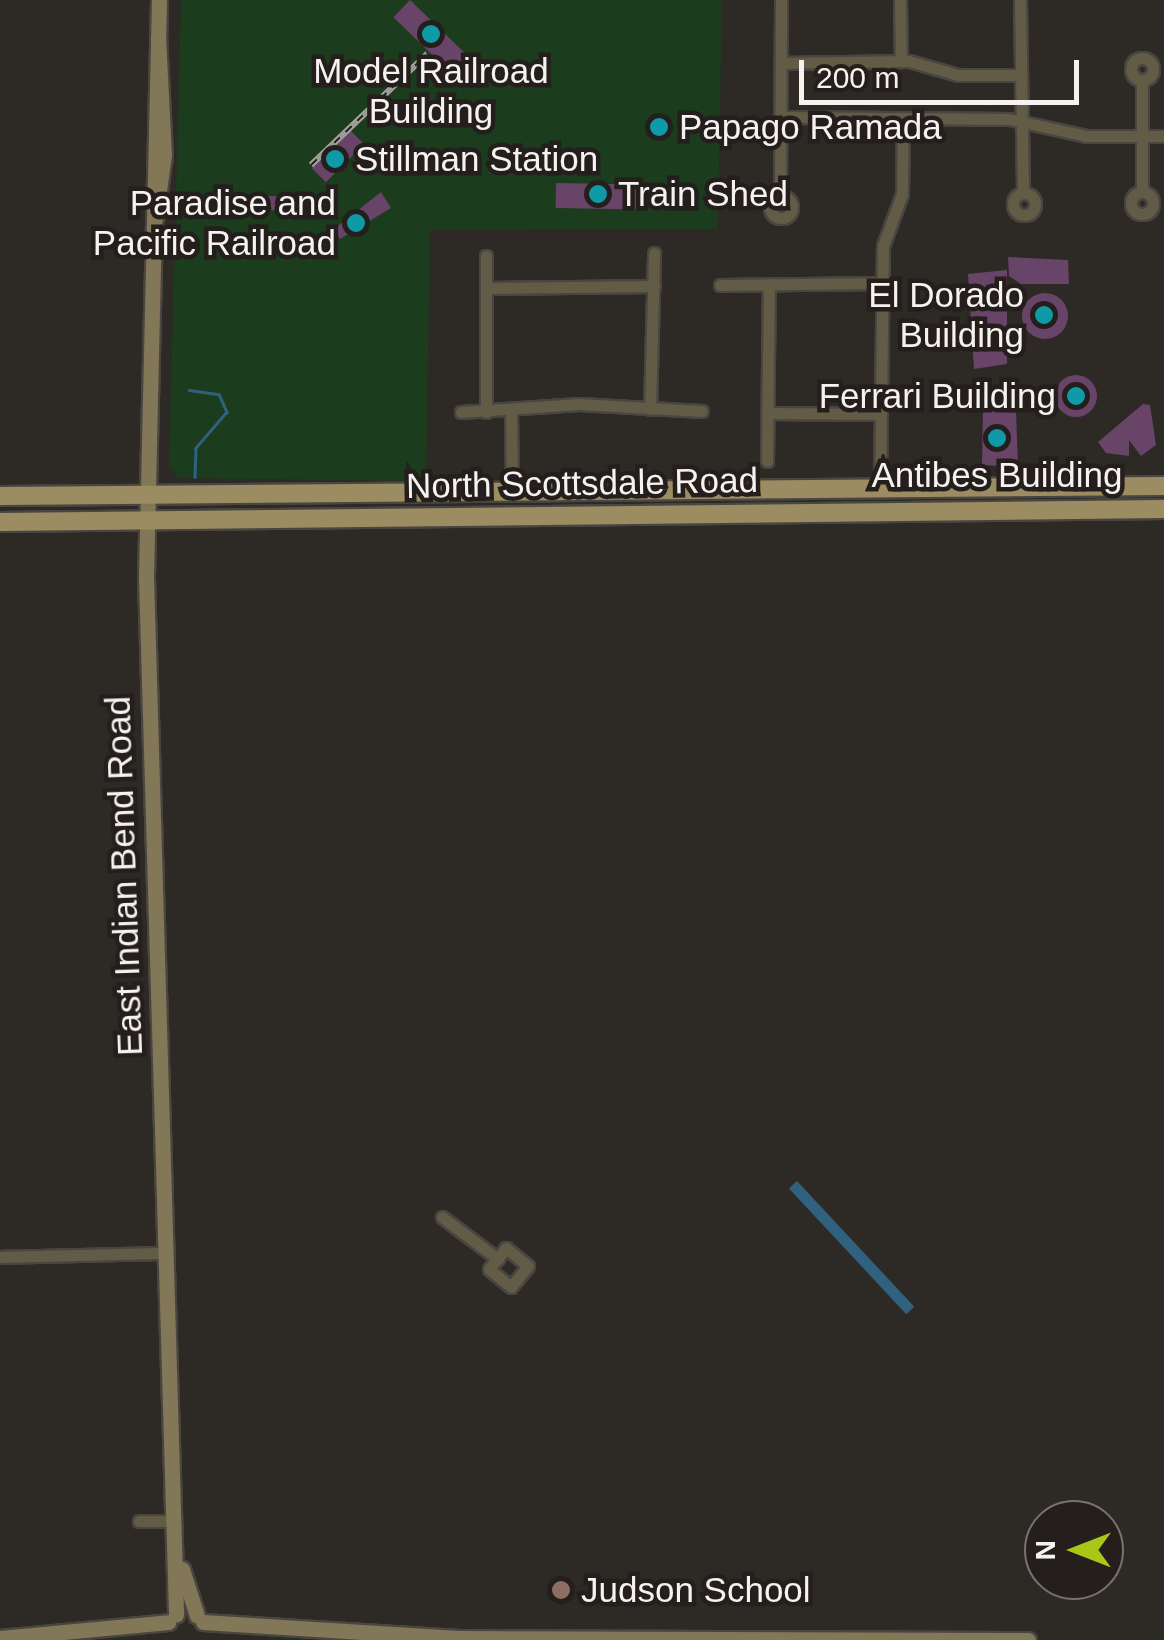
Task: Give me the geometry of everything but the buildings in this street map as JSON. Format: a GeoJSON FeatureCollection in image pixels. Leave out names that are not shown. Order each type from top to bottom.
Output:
{"type":"FeatureCollection","features":[{"type":"Feature","properties":{"kind":"main road","name":"North Scottsdale Road"},"geometry":{"type":"LineString","coordinates":[[0,496],[1164,486]]}},
{"type":"Feature","properties":{"kind":"main road"},"geometry":{"type":"LineString","coordinates":[[1040,488],[1040,510]]}},
{"type":"Feature","properties":{"kind":"main road"},"geometry":{"type":"LineString","coordinates":[[779,513],[863,502],[880,489],[942,512]]}},
{"type":"Feature","properties":{"kind":"main road"},"geometry":{"type":"LineString","coordinates":[[402,516],[493,506],[512,492],[532,505],[608,516]]}},
{"type":"Feature","properties":{"kind":"main road","name":"North Scottsdale Road"},"geometry":{"type":"LineString","coordinates":[[0,522],[1164,509]]}},
{"type":"Feature","properties":{"kind":"street","name":"East Indian Bend Road"},"geometry":{"type":"LineString","coordinates":[[159,0],[163,188],[155,219],[146,522],[173,1526],[172,1618],[168,1640]]}},
{"type":"Feature","properties":{"kind":"street"},"geometry":{"type":"LineString","coordinates":[[780,196],[781,0]]}},
{"type":"Feature","properties":{"kind":"street"},"geometry":{"type":"LineString","coordinates":[[900,0],[901,60]]}},
{"type":"Feature","properties":{"kind":"street"},"geometry":{"type":"LineString","coordinates":[[1020,0],[1024,194]]}},
{"type":"Feature","properties":{"kind":"street"},"geometry":{"type":"LineString","coordinates":[[781,62],[901,60],[958,75],[1020,75]]}},
{"type":"Feature","properties":{"kind":"street"},"geometry":{"type":"LineString","coordinates":[[1142,80],[1142,192]]}},
{"type":"Feature","properties":{"kind":"street"},"geometry":{"type":"LineString","coordinates":[[782,117],[1022,121],[1086,136],[1164,136]]}},
{"type":"Feature","properties":{"kind":"street"},"geometry":{"type":"LineString","coordinates":[[880,489],[883,246],[903,180],[903,120]]}},
{"type":"Feature","properties":{"kind":"street"},"geometry":{"type":"LineString","coordinates":[[650,409],[654,253]]}},
{"type":"Feature","properties":{"kind":"street"},"geometry":{"type":"LineString","coordinates":[[486,256],[486,412]]}},
{"type":"Feature","properties":{"kind":"street"},"geometry":{"type":"LineString","coordinates":[[720,285],[883,283]]}},
{"type":"Feature","properties":{"kind":"street"},"geometry":{"type":"LineString","coordinates":[[767,461],[769,284]]}},
{"type":"Feature","properties":{"kind":"street"},"geometry":{"type":"LineString","coordinates":[[487,288],[654,286]]}},
{"type":"Feature","properties":{"kind":"street"},"geometry":{"type":"LineString","coordinates":[[510,410],[512,492]]}},
{"type":"Feature","properties":{"kind":"street"},"geometry":{"type":"LineString","coordinates":[[461,412],[702,410]]}},
{"type":"Feature","properties":{"kind":"street"},"geometry":{"type":"LineString","coordinates":[[768,413],[881,414]]}},
{"type":"Feature","properties":{"kind":"street"},"geometry":{"type":"LineString","coordinates":[[442,1217],[498,1258]]}},
{"type":"Feature","properties":{"kind":"street"},"geometry":{"type":"LineString","coordinates":[[0,1256],[165,1254]]}},
{"type":"Feature","properties":{"kind":"street"},"geometry":{"type":"LineString","coordinates":[[139,1522],[173,1526]]}},
{"type":"Feature","properties":{"kind":"street","name":"East Indian Bend Road"},"geometry":{"type":"LineString","coordinates":[[173,1526],[203,1640]]}},
{"type":"Feature","properties":{"kind":"street"},"geometry":{"type":"LineString","coordinates":[[57,1637],[172,1618],[409,1638],[1028,1640]]}},
{"type":"Feature","properties":{"kind":"street"},"geometry":{"type":"LineString","coordinates":[[0,1638],[160,1640]]}},
{"type":"Feature","properties":{"kind":"street"},"geometry":{"type":"LineString","coordinates":[[233,1640],[278,1640]]}},
{"type":"Feature","properties":{"kind":"green space"},"geometry":{"type":"Polygon","coordinates":[[[181,0],[722,0],[718,229],[430,230],[426,481],[179,478],[169,467],[181,0]]]}},
{"type":"Feature","properties":{"kind":"water"},"geometry":{"type":"Polygon","coordinates":[[[797,1181],[914,1307],[906,1314],[789,1189],[797,1181]]]}},
{"type":"Feature","properties":{"kind":"waterway"},"geometry":{"type":"LineString","coordinates":[[189,390],[219,394],[227,412],[196,448],[195,477]]}},
{"type":"Feature","properties":{"kind":"railway"},"geometry":{"type":"LineString","coordinates":[[311,165],[427,54]]}},
{"type":"Feature","properties":{"kind":"place","name":"Model Railroad Building"},"geometry":{"type":"Point","coordinates":[431,34]}},
{"type":"Feature","properties":{"kind":"place","name":"Papago Ramada"},"geometry":{"type":"Point","coordinates":[659,127]}},
{"type":"Feature","properties":{"kind":"place","name":"Stillman Station"},"geometry":{"type":"Point","coordinates":[335,159]}},
{"type":"Feature","properties":{"kind":"place","name":"Train Shed"},"geometry":{"type":"Point","coordinates":[598,194]}},
{"type":"Feature","properties":{"kind":"place","name":"Paradise and Pacific Railroad"},"geometry":{"type":"Point","coordinates":[356,223]}},
{"type":"Feature","properties":{"kind":"place","name":"El Dorado Building"},"geometry":{"type":"Point","coordinates":[1044,315]}},
{"type":"Feature","properties":{"kind":"place","name":"Ferrari Building"},"geometry":{"type":"Point","coordinates":[1076,396]}},
{"type":"Feature","properties":{"kind":"place","name":"Antibes Building"},"geometry":{"type":"Point","coordinates":[997,438]}},
{"type":"Feature","properties":{"kind":"place","name":"Judson School"},"geometry":{"type":"Point","coordinates":[561,1590]}}]}
